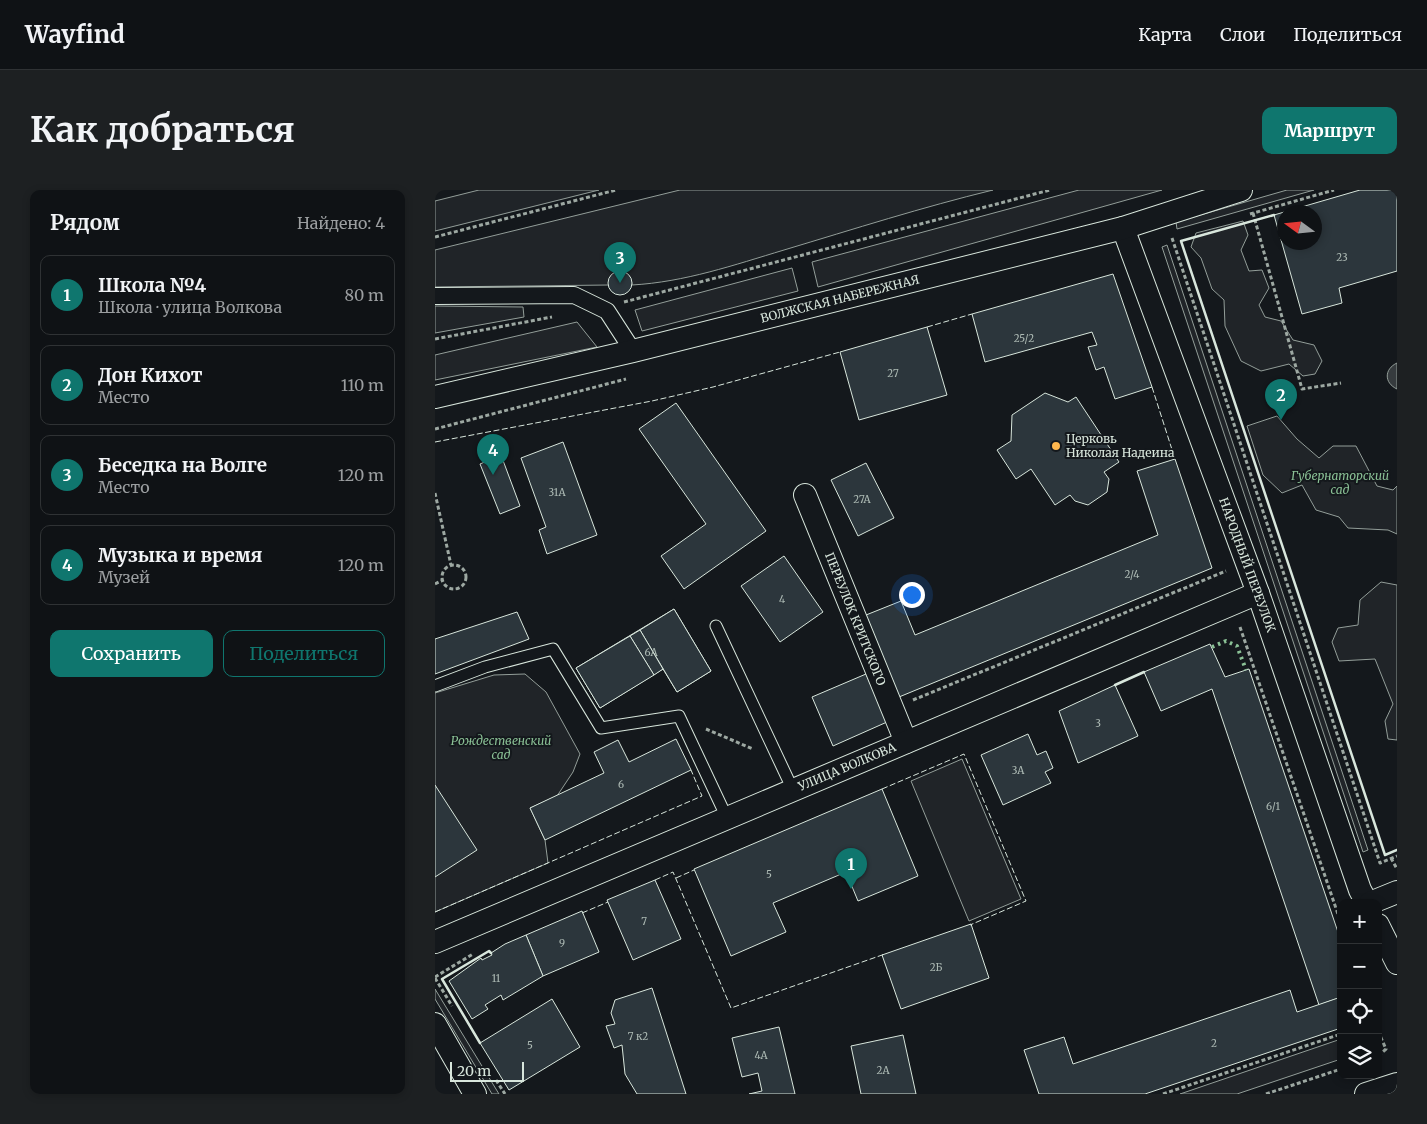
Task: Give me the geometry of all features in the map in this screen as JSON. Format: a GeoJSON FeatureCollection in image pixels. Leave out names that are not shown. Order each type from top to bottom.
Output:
{"type":"FeatureCollection","features":[{"type":"Feature","properties":{"kind":"street","name":"ВОЛЖСКАЯ НАБЕРЕЖНАЯ"},"geometry":{"type":"LineString","coordinates":[[435,397],[633,351],[1123,228],[1241,190]]}},
{"type":"Feature","properties":{"kind":"street","name":"НАРОДНЫЙ ПЕРЕУЛОК"},"geometry":{"type":"LineString","coordinates":[[1123,228],[1258,593],[1360,890],[1366,899]]}},
{"type":"Feature","properties":{"kind":"street"},"geometry":{"type":"LineString","coordinates":[[435,296],[574,295],[607,311],[633,351]]}},
{"type":"Feature","properties":{"kind":"street","name":"ПЕРЕУЛОК КРИТСКОГО"},"geometry":{"type":"LineString","coordinates":[[805,495],[906,742]]}},
{"type":"Feature","properties":{"kind":"street","name":"УЛИЦА ВОЛКОВА"},"geometry":{"type":"LineString","coordinates":[[435,942],[1258,593]]}},
{"type":"Feature","properties":{"kind":"street"},"geometry":{"type":"LineString","coordinates":[[1379,899],[1397,892]]}},
{"type":"Feature","properties":{"kind":"street"},"geometry":{"type":"LineString","coordinates":[[1382,933],[1397,963]]}},
{"type":"Feature","properties":{"kind":"street"},"geometry":{"type":"LineString","coordinates":[[435,1024],[471,1093]]}},
{"type":"Feature","properties":{"kind":"street"},"geometry":{"type":"LineString","coordinates":[[1366,1094],[1397,1084]]}},
{"type":"Feature","properties":{"kind":"lane"},"geometry":{"type":"LineString","coordinates":[[716,626],[793,790]]}},
{"type":"Feature","properties":{"kind":"lane"},"geometry":{"type":"LineString","coordinates":[[435,686],[485,668],[553,650],[601,728],[679,716],[727,818]]}},
{"type":"Feature","properties":{"kind":"path"},"geometry":{"type":"LineString","coordinates":[[435,237],[616,190]]}},
{"type":"Feature","properties":{"kind":"path"},"geometry":{"type":"LineString","coordinates":[[601,308],[1050,190]]}},
{"type":"Feature","properties":{"kind":"path"},"geometry":{"type":"LineString","coordinates":[[1253,213],[1302,389],[1341,383]]}},
{"type":"Feature","properties":{"kind":"path"},"geometry":{"type":"LineString","coordinates":[[1172,236],[1380,862],[1397,856]]}},
{"type":"Feature","properties":{"kind":"path"},"geometry":{"type":"LineString","coordinates":[[435,339],[553,317]]}},
{"type":"Feature","properties":{"kind":"path"},"geometry":{"type":"LineString","coordinates":[[435,493],[451,565]]}},
{"type":"Feature","properties":{"kind":"path"},"geometry":{"type":"LineString","coordinates":[[451,565],[462,567],[466,573],[463,585],[457,588],[446,586],[443,580],[442,575],[445,568],[451,565]]}},
{"type":"Feature","properties":{"kind":"path"},"geometry":{"type":"LineString","coordinates":[[896,719],[909,701],[1230,570]]}},
{"type":"Feature","properties":{"kind":"path"},"geometry":{"type":"LineString","coordinates":[[435,584],[443,580]]}},
{"type":"Feature","properties":{"kind":"path"},"geometry":{"type":"LineString","coordinates":[[1231,629],[1240,625],[1337,911]]}},
{"type":"Feature","properties":{"kind":"path"},"geometry":{"type":"LineString","coordinates":[[679,716],[779,760]]}},
{"type":"Feature","properties":{"kind":"path"},"geometry":{"type":"LineString","coordinates":[[1391,858],[1397,870]]}},
{"type":"Feature","properties":{"kind":"path"},"geometry":{"type":"LineString","coordinates":[[435,977],[479,950]]}},
{"type":"Feature","properties":{"kind":"path"},"geometry":{"type":"LineString","coordinates":[[1163,1094],[1337,1035]]}},
{"type":"Feature","properties":{"kind":"path"},"geometry":{"type":"LineString","coordinates":[[1382,1040],[1386,1049],[1382,1052]]}},
{"type":"Feature","properties":{"kind":"path"},"geometry":{"type":"LineString","coordinates":[[1266,1094],[1337,1070]]}},
{"type":"Feature","properties":{"kind":"green space"},"geometry":{"type":"Polygon","coordinates":[[[479,190],[599,190],[435,231],[435,201],[479,190]]]}},
{"type":"Feature","properties":{"kind":"green space"},"geometry":{"type":"Polygon","coordinates":[[[680,190],[993,190],[690,277],[632,285],[628,275],[624,272],[616,272],[610,279],[609,285],[435,287],[435,250],[680,190]]]}},
{"type":"Feature","properties":{"kind":"green space"},"geometry":{"type":"Polygon","coordinates":[[[1079,190],[1162,190],[818,287],[812,262],[1079,190]]]}},
{"type":"Feature","properties":{"kind":"green space"},"geometry":{"type":"Polygon","coordinates":[[[1287,190],[1314,190],[1177,229],[1176,222],[1287,190]]]}},
{"type":"Feature","properties":{"kind":"green space"},"geometry":{"type":"Polygon","coordinates":[[[1243,221],[1248,235],[1241,250],[1249,271],[1262,270],[1269,288],[1259,305],[1265,317],[1281,321],[1293,340],[1314,345],[1322,361],[1315,374],[1303,376],[1289,364],[1261,371],[1241,361],[1225,326],[1224,300],[1212,289],[1201,258],[1191,247],[1196,233],[1243,221]]]}},
{"type":"Feature","properties":{"kind":"green space"},"geometry":{"type":"Polygon","coordinates":[[[1167,245],[1368,850],[1363,852],[1162,247],[1167,245]]]}},
{"type":"Feature","properties":{"kind":"green space"},"geometry":{"type":"Polygon","coordinates":[[[792,268],[798,291],[642,331],[635,310],[792,268]]]}},
{"type":"Feature","properties":{"kind":"green space"},"geometry":{"type":"Polygon","coordinates":[[[435,306],[523,307],[524,317],[435,333],[435,306]]]}},
{"type":"Feature","properties":{"kind":"green space"},"geometry":{"type":"Polygon","coordinates":[[[577,322],[597,347],[435,380],[435,355],[577,322]]]}},
{"type":"Feature","properties":{"kind":"green space","name":"Губернаторский сад"},"geometry":{"type":"Polygon","coordinates":[[[1277,416],[1297,439],[1319,458],[1333,446],[1356,446],[1377,486],[1393,490],[1397,486],[1397,534],[1388,530],[1348,528],[1339,517],[1316,510],[1302,485],[1282,493],[1263,475],[1247,426],[1277,416]]]}},
{"type":"Feature","properties":{"kind":"green space"},"geometry":{"type":"Polygon","coordinates":[[[1381,582],[1397,585],[1397,740],[1388,739],[1385,721],[1393,704],[1375,659],[1339,661],[1332,642],[1338,628],[1358,625],[1360,600],[1381,582]]]}},
{"type":"Feature","properties":{"kind":"green space","name":"Рождественский сад"},"geometry":{"type":"Polygon","coordinates":[[[525,674],[546,692],[580,754],[573,772],[557,796],[530,808],[545,840],[548,863],[435,912],[435,693],[494,675],[525,674]]]}},
{"type":"Feature","properties":{"kind":"green space"},"geometry":{"type":"Polygon","coordinates":[[[962,759],[1021,899],[969,921],[911,781],[962,759]]]}},
{"type":"Feature","properties":{"kind":"green space"},"geometry":{"type":"Polygon","coordinates":[[[435,989],[499,1094],[492,1094],[435,999],[435,989]]]}},
{"type":"Feature","properties":{"kind":"green space"},"geometry":{"type":"Polygon","coordinates":[[[1337,1040],[1337,1060],[1237,1094],[1180,1094],[1337,1040]]]}},
{"type":"Feature","properties":{"kind":"shaded area"},"geometry":{"type":"Polygon","coordinates":[[[1397,363],[1397,389],[1390,383],[1387,376],[1390,369],[1397,363]]]}},
{"type":"Feature","properties":{"kind":"building"},"geometry":{"type":"Polygon","coordinates":[[[1360,190],[1397,190],[1397,271],[1339,288],[1342,303],[1302,314],[1284,250],[1322,250],[1322,205],[1308,205],[1360,190]]]}},
{"type":"Feature","properties":{"kind":"building"},"geometry":{"type":"Polygon","coordinates":[[[1277,214],[1277,226],[1274,215],[1277,214]]]}},
{"type":"Feature","properties":{"kind":"building"},"geometry":{"type":"Polygon","coordinates":[[[620,271],[625,272],[631,278],[631,288],[625,294],[620,295],[615,294],[609,288],[608,283],[609,278],[615,272],[620,271]]]}},
{"type":"Feature","properties":{"kind":"building"},"geometry":{"type":"Polygon","coordinates":[[[1113,274],[1152,387],[1115,399],[1104,367],[1096,370],[1088,347],[1097,345],[1092,332],[985,362],[972,314],[1113,274]]]}},
{"type":"Feature","properties":{"kind":"building"},"geometry":{"type":"Polygon","coordinates":[[[927,327],[947,395],[859,420],[840,352],[927,327]]]}},
{"type":"Feature","properties":{"kind":"building","name":"Церковь Николая Надеина"},"geometry":{"type":"Polygon","coordinates":[[[1045,393],[1068,402],[1076,397],[1119,462],[1104,472],[1109,479],[1107,492],[1088,505],[1075,501],[1070,495],[1055,505],[1031,469],[1016,479],[997,450],[1011,441],[1012,415],[1045,393]]]}},
{"type":"Feature","properties":{"kind":"building"},"geometry":{"type":"Polygon","coordinates":[[[676,403],[766,531],[684,589],[661,556],[706,524],[639,429],[676,403]]]}},
{"type":"Feature","properties":{"kind":"building"},"geometry":{"type":"Polygon","coordinates":[[[563,442],[597,535],[547,554],[539,530],[546,527],[521,458],[563,442]]]}},
{"type":"Feature","properties":{"kind":"building"},"geometry":{"type":"Polygon","coordinates":[[[501,455],[520,506],[500,514],[480,464],[501,455]]]}},
{"type":"Feature","properties":{"kind":"building"},"geometry":{"type":"Polygon","coordinates":[[[1175,459],[1212,568],[899,697],[866,615],[901,601],[915,635],[1158,535],[1137,471],[1175,459]]]}},
{"type":"Feature","properties":{"kind":"building"},"geometry":{"type":"Polygon","coordinates":[[[866,463],[894,518],[858,536],[831,480],[866,463]]]}},
{"type":"Feature","properties":{"kind":"building"},"geometry":{"type":"Polygon","coordinates":[[[784,556],[823,612],[780,642],[741,586],[784,556]]]}},
{"type":"Feature","properties":{"kind":"building"},"geometry":{"type":"Polygon","coordinates":[[[674,609],[711,671],[677,692],[663,669],[600,708],[576,668],[674,609]]]}},
{"type":"Feature","properties":{"kind":"building"},"geometry":{"type":"Polygon","coordinates":[[[674,609],[711,671],[677,692],[640,630],[674,609]]]}},
{"type":"Feature","properties":{"kind":"building"},"geometry":{"type":"Polygon","coordinates":[[[517,612],[529,639],[435,674],[435,639],[517,612]]]}},
{"type":"Feature","properties":{"kind":"building"},"geometry":{"type":"Polygon","coordinates":[[[640,630],[663,669],[654,675],[630,636],[640,630]]]}},
{"type":"Feature","properties":{"kind":"building"},"geometry":{"type":"Polygon","coordinates":[[[630,636],[654,675],[600,708],[576,668],[630,636]]]}},
{"type":"Feature","properties":{"kind":"building"},"geometry":{"type":"Polygon","coordinates":[[[1210,644],[1225,677],[1249,669],[1337,929],[1337,998],[1319,1005],[1212,689],[1161,711],[1144,672],[1210,644]]]}},
{"type":"Feature","properties":{"kind":"building"},"geometry":{"type":"Polygon","coordinates":[[[866,674],[887,722],[833,746],[812,697],[866,674]]]}},
{"type":"Feature","properties":{"kind":"building"},"geometry":{"type":"Polygon","coordinates":[[[1115,685],[1138,736],[1078,763],[1059,711],[1115,685]]]}},
{"type":"Feature","properties":{"kind":"building"},"geometry":{"type":"Polygon","coordinates":[[[1028,734],[1037,755],[1046,751],[1053,768],[1045,772],[1051,783],[1003,805],[981,755],[1028,734]]]}},
{"type":"Feature","properties":{"kind":"building"},"geometry":{"type":"Polygon","coordinates":[[[676,739],[691,770],[545,840],[530,808],[604,773],[594,752],[618,740],[629,762],[676,739]]]}},
{"type":"Feature","properties":{"kind":"building"},"geometry":{"type":"Polygon","coordinates":[[[435,785],[477,850],[435,877],[435,785]]]}},
{"type":"Feature","properties":{"kind":"building"},"geometry":{"type":"Polygon","coordinates":[[[882,789],[918,876],[858,901],[846,872],[773,903],[786,932],[731,956],[694,869],[882,789]]]}},
{"type":"Feature","properties":{"kind":"building"},"geometry":{"type":"Polygon","coordinates":[[[655,880],[681,939],[633,960],[607,900],[655,880]]]}},
{"type":"Feature","properties":{"kind":"building"},"geometry":{"type":"Polygon","coordinates":[[[582,911],[599,952],[543,976],[526,935],[582,911]]]}},
{"type":"Feature","properties":{"kind":"building"},"geometry":{"type":"Polygon","coordinates":[[[971,924],[989,978],[901,1009],[882,955],[971,924]]]}},
{"type":"Feature","properties":{"kind":"building"},"geometry":{"type":"Polygon","coordinates":[[[526,935],[543,976],[503,1000],[501,995],[485,1005],[488,1009],[472,1019],[449,981],[481,958],[482,960],[492,955],[491,953],[505,944],[526,935]]]}},
{"type":"Feature","properties":{"kind":"building"},"geometry":{"type":"Polygon","coordinates":[[[652,988],[686,1094],[637,1094],[625,1074],[622,1045],[614,1048],[606,1026],[615,1024],[611,1013],[615,1000],[652,988]]]}},
{"type":"Feature","properties":{"kind":"building"},"geometry":{"type":"Polygon","coordinates":[[[1290,990],[1297,1012],[1337,998],[1337,1029],[1145,1094],[1039,1094],[1024,1050],[1064,1037],[1073,1064],[1290,990]]]}},
{"type":"Feature","properties":{"kind":"building"},"geometry":{"type":"Polygon","coordinates":[[[552,999],[580,1047],[509,1090],[480,1043],[552,999]]]}},
{"type":"Feature","properties":{"kind":"building"},"geometry":{"type":"Polygon","coordinates":[[[779,1027],[795,1094],[749,1094],[762,1091],[758,1073],[742,1077],[732,1038],[779,1027]]]}},
{"type":"Feature","properties":{"kind":"building"},"geometry":{"type":"Polygon","coordinates":[[[903,1035],[916,1094],[861,1094],[851,1046],[903,1035]]]}},
{"type":"Feature","properties":{"kind":"hedge"},"geometry":{"type":"LineString","coordinates":[[1212,647],[1226,641],[1237,646],[1246,670]]}},
{"type":"Feature","properties":{"kind":"fence"},"geometry":{"type":"LineString","coordinates":[[927,327],[972,314]]}},
{"type":"Feature","properties":{"kind":"fence"},"geometry":{"type":"LineString","coordinates":[[435,442],[652,401],[713,387],[840,352]]}},
{"type":"Feature","properties":{"kind":"fence"},"geometry":{"type":"LineString","coordinates":[[1152,387],[1175,459]]}},
{"type":"Feature","properties":{"kind":"fence"},"geometry":{"type":"LineString","coordinates":[[882,789],[964,754],[1026,901],[970,925]]}},
{"type":"Feature","properties":{"kind":"fence"},"geometry":{"type":"LineString","coordinates":[[435,912],[702,796],[691,770]]}},
{"type":"Feature","properties":{"kind":"fence"},"geometry":{"type":"LineString","coordinates":[[676,878],[694,870]]}},
{"type":"Feature","properties":{"kind":"fence"},"geometry":{"type":"LineString","coordinates":[[655,880],[673,872],[731,1008],[885,954]]}},
{"type":"Feature","properties":{"kind":"fence"},"geometry":{"type":"LineString","coordinates":[[582,913],[608,902]]}},
{"type":"Feature","properties":{"kind":"wall"},"geometry":{"type":"LineString","coordinates":[[1274,215],[1181,241],[1385,855],[1397,850]]}},
{"type":"Feature","properties":{"kind":"wall"},"geometry":{"type":"LineString","coordinates":[[1115,685],[1144,672]]}},
{"type":"Feature","properties":{"kind":"wall"},"geometry":{"type":"LineString","coordinates":[[480,1043],[442,979],[489,951],[491,953]]}},
{"type":"Feature","properties":{"kind":"place","name":"Беседка на Волге"},"geometry":{"type":"Point","coordinates":[620,283]}},
{"type":"Feature","properties":{"kind":"place","name":"Дон Кихот"},"geometry":{"type":"Point","coordinates":[1281,420]}},
{"type":"Feature","properties":{"kind":"place","name":"Церковь Николая Надеина"},"geometry":{"type":"Point","coordinates":[1056,446]}},
{"type":"Feature","properties":{"kind":"place","name":"Музыка и время"},"geometry":{"type":"Point","coordinates":[493,475]}},
{"type":"Feature","properties":{"kind":"place","name":"Школа №4"},"geometry":{"type":"Point","coordinates":[851,889]}}]}
